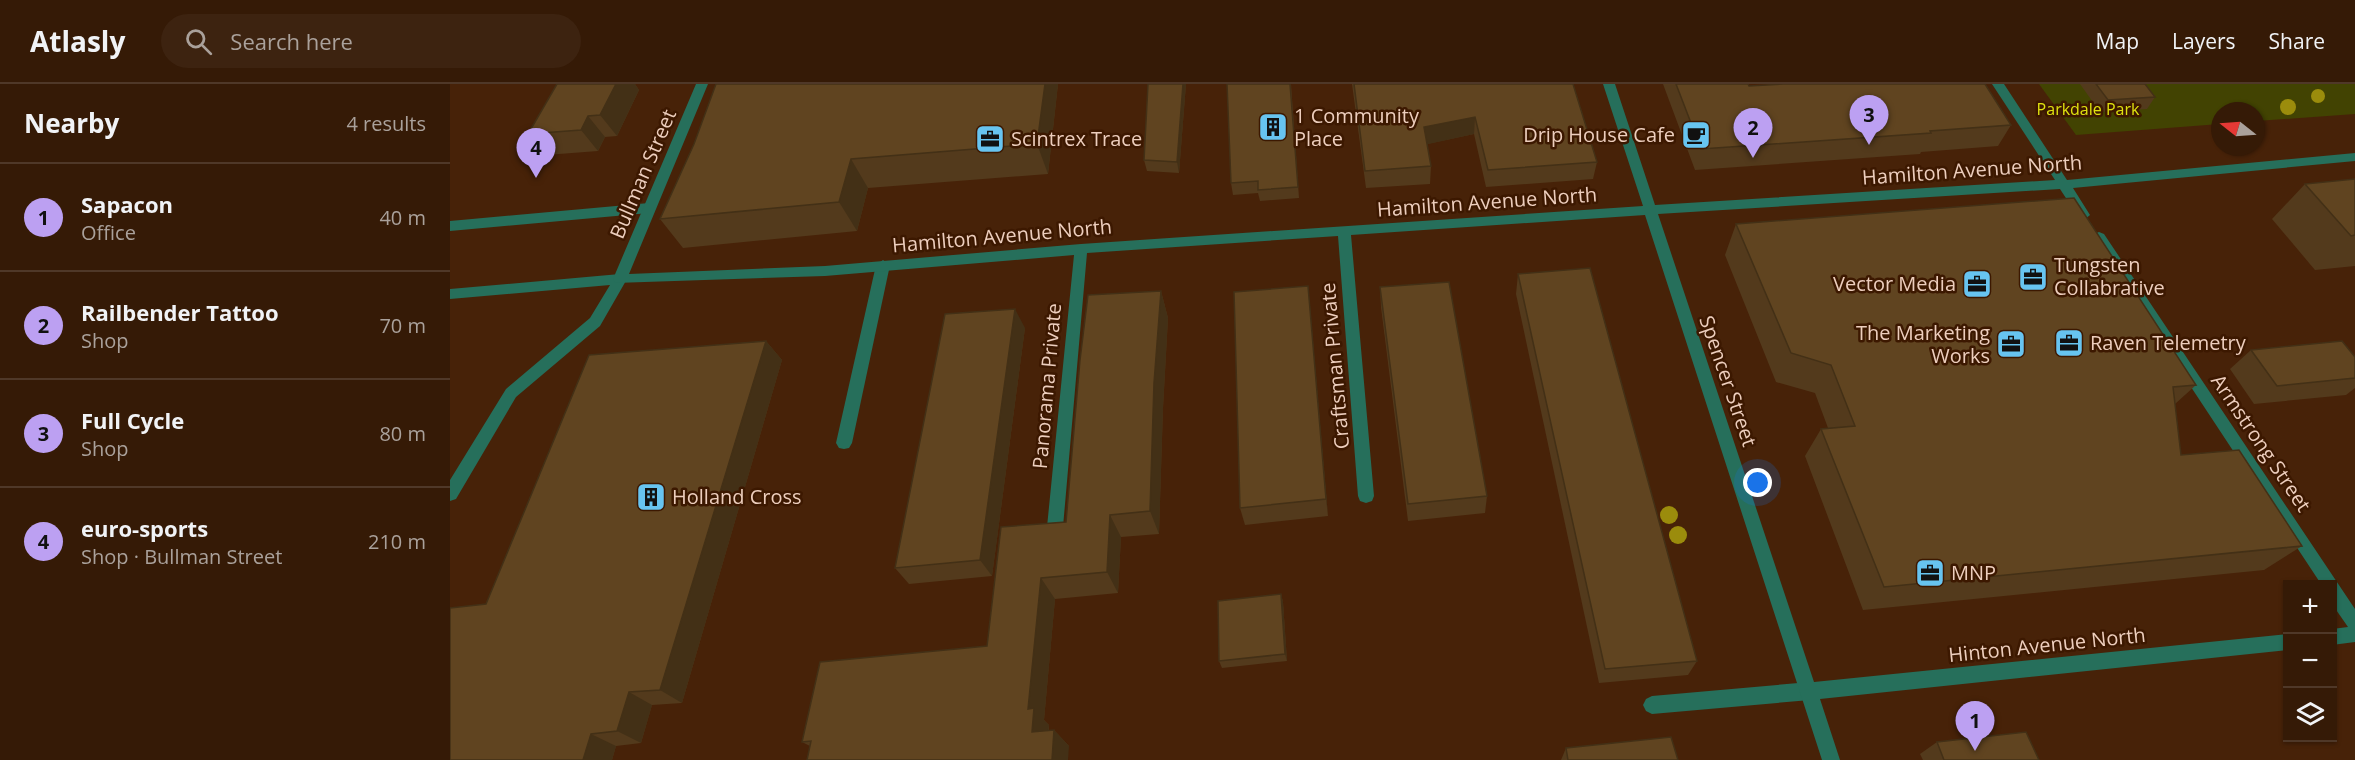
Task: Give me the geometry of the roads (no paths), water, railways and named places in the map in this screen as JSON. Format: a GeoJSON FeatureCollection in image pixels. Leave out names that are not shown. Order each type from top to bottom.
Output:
{"type":"FeatureCollection","features":[{"type":"Feature","properties":{"kind":"street","name":"Bullman Street"},"geometry":{"type":"LineString","coordinates":[[450,494],[511,393],[595,322],[620,279],[702,84]]}},
{"type":"Feature","properties":{"kind":"street","name":"Spencer Street"},"geometry":{"type":"LineString","coordinates":[[1609,84],[1832,760]]}},
{"type":"Feature","properties":{"kind":"street","name":"Armstrong Street"},"geometry":{"type":"LineString","coordinates":[[1998,84],[2327,580]]}},
{"type":"Feature","properties":{"kind":"street","name":"Hamilton Avenue North"},"geometry":{"type":"LineString","coordinates":[[450,294],[620,279],[825,271],[1081,249],[2121,180],[2355,157]]}},
{"type":"Feature","properties":{"kind":"street"},"geometry":{"type":"LineString","coordinates":[[450,226],[649,208]]}},
{"type":"Feature","properties":{"kind":"street","name":"Craftsman Private"},"geometry":{"type":"LineString","coordinates":[[1344,232],[1366,496]]}},
{"type":"Feature","properties":{"kind":"street","name":"Panorama Private"},"geometry":{"type":"LineString","coordinates":[[1055,526],[1081,249]]}},
{"type":"Feature","properties":{"kind":"street"},"geometry":{"type":"LineString","coordinates":[[844,443],[883,265]]}},
{"type":"Feature","properties":{"kind":"street"},"geometry":{"type":"LineString","coordinates":[[2337,596],[2355,623]]}},
{"type":"Feature","properties":{"kind":"street"},"geometry":{"type":"LineString","coordinates":[[2337,636],[2355,634]]}},
{"type":"Feature","properties":{"kind":"street","name":"Hinton Avenue North"},"geometry":{"type":"LineString","coordinates":[[1652,705],[2283,643]]}},
{"type":"Feature","properties":{"kind":"place","name":"1 Community Place"},"geometry":{"type":"Point","coordinates":[1273,127]}},
{"type":"Feature","properties":{"kind":"place","name":"Drip House Cafe"},"geometry":{"type":"Point","coordinates":[1696,135]}},
{"type":"Feature","properties":{"kind":"place","name":"Scintrex Trace"},"geometry":{"type":"Point","coordinates":[990,139]}},
{"type":"Feature","properties":{"kind":"place","name":"Full Cycle"},"geometry":{"type":"Point","coordinates":[1869,145]}},
{"type":"Feature","properties":{"kind":"place","name":"Railbender Tattoo"},"geometry":{"type":"Point","coordinates":[1753,158]}},
{"type":"Feature","properties":{"kind":"place","name":"euro-sports"},"geometry":{"type":"Point","coordinates":[536,178]}},
{"type":"Feature","properties":{"kind":"place","name":"Tungsten Collabrative"},"geometry":{"type":"Point","coordinates":[2033,277]}},
{"type":"Feature","properties":{"kind":"place","name":"Vector Media"},"geometry":{"type":"Point","coordinates":[1977,284]}},
{"type":"Feature","properties":{"kind":"place","name":"Raven Telemetry"},"geometry":{"type":"Point","coordinates":[2069,343]}},
{"type":"Feature","properties":{"kind":"place","name":"The Marketing Works"},"geometry":{"type":"Point","coordinates":[2011,344]}},
{"type":"Feature","properties":{"kind":"place","name":"Holland Cross"},"geometry":{"type":"Point","coordinates":[651,497]}},
{"type":"Feature","properties":{"kind":"place","name":"MNP"},"geometry":{"type":"Point","coordinates":[1930,573]}},
{"type":"Feature","properties":{"kind":"place","name":"Sapacon"},"geometry":{"type":"Point","coordinates":[1975,751]}},
{"type":"Feature","properties":{"kind":"park label","name":"Parkdale Park"},"geometry":{"type":"Point","coordinates":[2088,109]}}]}
